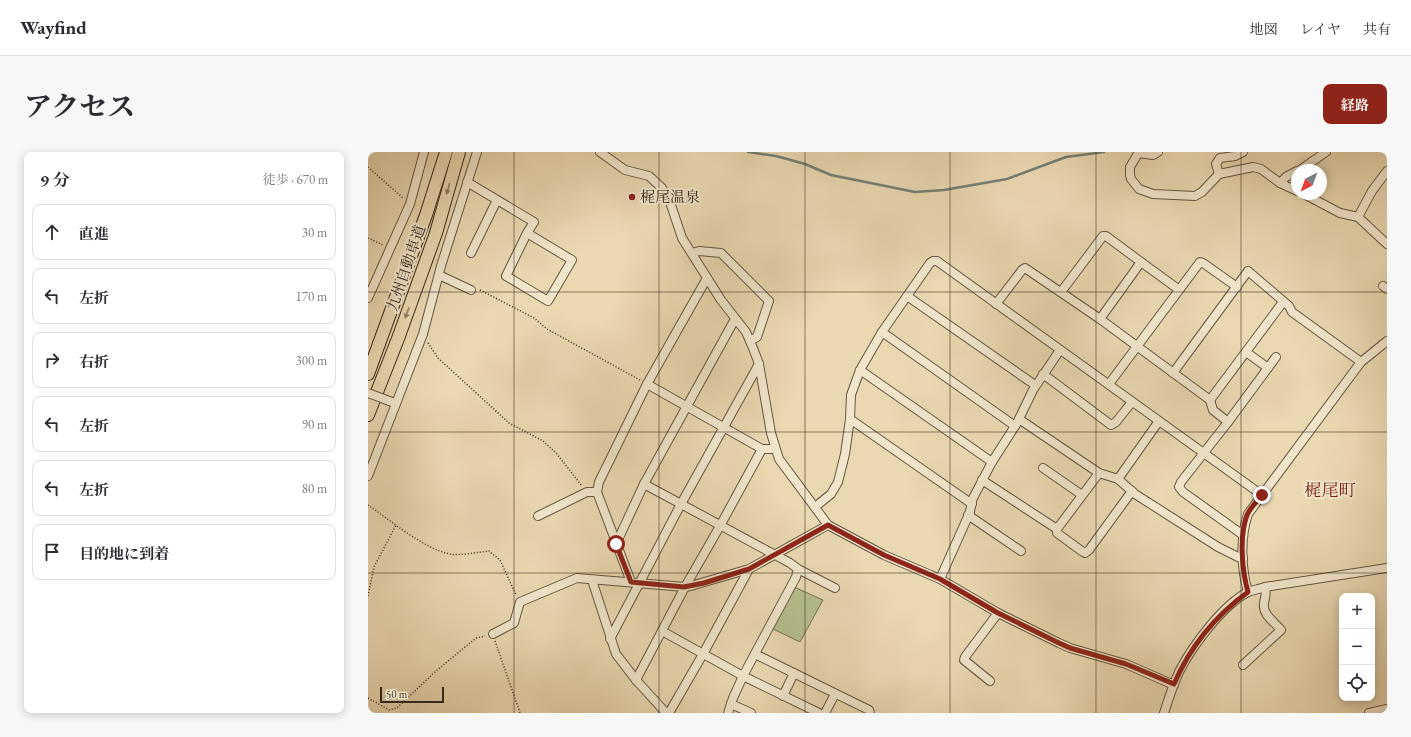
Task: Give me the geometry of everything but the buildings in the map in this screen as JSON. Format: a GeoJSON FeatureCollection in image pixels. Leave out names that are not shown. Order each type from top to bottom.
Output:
{"type":"FeatureCollection","features":[{"type":"Feature","properties":{"kind":"highway","name":"九州自動車道"},"geometry":{"type":"LineString","coordinates":[[368,374],[426,215],[446,152]]}},
{"type":"Feature","properties":{"kind":"highway","name":"九州自動車道"},"geometry":{"type":"LineString","coordinates":[[368,415],[399,336],[436,232],[459,152]]}},
{"type":"Feature","properties":{"kind":"street"},"geometry":{"type":"LineString","coordinates":[[368,298],[410,204],[424,152]]}},
{"type":"Feature","properties":{"kind":"street"},"geometry":{"type":"LineString","coordinates":[[368,476],[394,403],[423,334],[439,275],[477,152]]}},
{"type":"Feature","properties":{"kind":"street"},"geometry":{"type":"LineString","coordinates":[[600,152],[625,170],[649,176],[662,188],[671,205],[682,238],[721,300],[746,332],[750,341],[759,364],[775,449],[782,464],[828,525],[884,555],[940,579],[998,613],[1059,643],[1070,648],[1126,664],[1174,684]]}},
{"type":"Feature","properties":{"kind":"street"},"geometry":{"type":"LineString","coordinates":[[1158,152],[1153,155],[1139,152],[1130,167],[1131,179],[1139,189],[1153,194],[1195,196],[1202,192],[1219,174],[1256,167],[1269,174],[1280,183],[1291,188]]}},
{"type":"Feature","properties":{"kind":"street"},"geometry":{"type":"LineString","coordinates":[[1219,174],[1216,164],[1220,158],[1236,156],[1243,152]]}},
{"type":"Feature","properties":{"kind":"street"},"geometry":{"type":"LineString","coordinates":[[1309,164],[1326,152]]}},
{"type":"Feature","properties":{"kind":"street"},"geometry":{"type":"LineString","coordinates":[[1358,217],[1372,191],[1387,171]]}},
{"type":"Feature","properties":{"kind":"street"},"geometry":{"type":"LineString","coordinates":[[1280,183],[1291,175]]}},
{"type":"Feature","properties":{"kind":"street"},"geometry":{"type":"LineString","coordinates":[[467,182],[534,222],[527,233],[506,276],[548,301],[572,260],[527,233]]}},
{"type":"Feature","properties":{"kind":"street"},"geometry":{"type":"LineString","coordinates":[[471,253],[497,200]]}},
{"type":"Feature","properties":{"kind":"street"},"geometry":{"type":"LineString","coordinates":[[1315,200],[1340,213],[1358,217],[1387,244]]}},
{"type":"Feature","properties":{"kind":"street"},"geometry":{"type":"LineString","coordinates":[[1061,292],[1103,236],[1106,236],[1178,289]]}},
{"type":"Feature","properties":{"kind":"street"},"geometry":{"type":"LineString","coordinates":[[692,253],[699,251],[721,254],[769,301],[757,337],[750,341]]}},
{"type":"Feature","properties":{"kind":"street"},"geometry":{"type":"LineString","coordinates":[[815,507],[831,494],[838,482],[845,454],[850,418],[851,394],[860,370],[882,332],[930,263],[936,261],[1262,495]]}},
{"type":"Feature","properties":{"kind":"street"},"geometry":{"type":"LineString","coordinates":[[1100,319],[1141,262]]}},
{"type":"Feature","properties":{"kind":"street"},"geometry":{"type":"LineString","coordinates":[[1108,384],[1178,289],[1201,262],[1236,287]]}},
{"type":"Feature","properties":{"kind":"street"},"geometry":{"type":"LineString","coordinates":[[996,304],[1025,268],[1100,319],[1210,400],[1213,410],[1228,422]]}},
{"type":"Feature","properties":{"kind":"street"},"geometry":{"type":"LineString","coordinates":[[1173,373],[1248,271],[1289,306],[1292,312],[1362,362]]}},
{"type":"Feature","properties":{"kind":"street"},"geometry":{"type":"LineString","coordinates":[[439,275],[471,290]]}},
{"type":"Feature","properties":{"kind":"street"},"geometry":{"type":"LineString","coordinates":[[631,582],[598,492],[599,482],[647,384],[707,278]]}},
{"type":"Feature","properties":{"kind":"street"},"geometry":{"type":"LineString","coordinates":[[907,296],[1035,385]]}},
{"type":"Feature","properties":{"kind":"street"},"geometry":{"type":"LineString","coordinates":[[1210,400],[1283,302]]}},
{"type":"Feature","properties":{"kind":"street"},"geometry":{"type":"LineString","coordinates":[[616,544],[644,484],[735,319]]}},
{"type":"Feature","properties":{"kind":"street"},"geometry":{"type":"LineString","coordinates":[[882,332],[1017,422],[1099,473],[1118,479],[1132,491],[1218,547],[1243,558]]}},
{"type":"Feature","properties":{"kind":"street"},"geometry":{"type":"LineString","coordinates":[[1248,592],[1243,558],[1243,535],[1248,514],[1362,362],[1387,341]]}},
{"type":"Feature","properties":{"kind":"street"},"geometry":{"type":"LineString","coordinates":[[940,579],[982,480],[1017,422],[1035,385],[1060,350]]}},
{"type":"Feature","properties":{"kind":"street"},"geometry":{"type":"LineString","coordinates":[[1246,352],[1268,368]]}},
{"type":"Feature","properties":{"kind":"street"},"geometry":{"type":"LineString","coordinates":[[1243,535],[1179,489],[1180,484],[1276,357]]}},
{"type":"Feature","properties":{"kind":"street"},"geometry":{"type":"LineString","coordinates":[[610,638],[640,584],[681,504],[759,364]]}},
{"type":"Feature","properties":{"kind":"street"},"geometry":{"type":"LineString","coordinates":[[860,370],[992,462]]}},
{"type":"Feature","properties":{"kind":"street"},"geometry":{"type":"LineString","coordinates":[[1043,374],[1111,424],[1116,422],[1132,402]]}},
{"type":"Feature","properties":{"kind":"street"},"geometry":{"type":"LineString","coordinates":[[647,384],[762,449],[775,449]]}},
{"type":"Feature","properties":{"kind":"street"},"geometry":{"type":"LineString","coordinates":[[368,393],[394,403]]}},
{"type":"Feature","properties":{"kind":"street"},"geometry":{"type":"LineString","coordinates":[[850,418],[972,504]]}},
{"type":"Feature","properties":{"kind":"street"},"geometry":{"type":"LineString","coordinates":[[1118,479],[1159,421]]}},
{"type":"Feature","properties":{"kind":"street"},"geometry":{"type":"LineString","coordinates":[[636,680],[684,587],[720,526],[762,449]]}},
{"type":"Feature","properties":{"kind":"street"},"geometry":{"type":"LineString","coordinates":[[1043,468],[1082,495]]}},
{"type":"Feature","properties":{"kind":"street"},"geometry":{"type":"LineString","coordinates":[[1057,529],[1099,473]]}},
{"type":"Feature","properties":{"kind":"street"},"geometry":{"type":"LineString","coordinates":[[982,480],[1057,529],[1057,533],[1083,552],[1087,552],[1132,491]]}},
{"type":"Feature","properties":{"kind":"street"},"geometry":{"type":"LineString","coordinates":[[644,484],[793,564],[798,570],[835,588]]}},
{"type":"Feature","properties":{"kind":"street"},"geometry":{"type":"LineString","coordinates":[[538,516],[587,492],[598,492]]}},
{"type":"Feature","properties":{"kind":"street"},"geometry":{"type":"LineString","coordinates":[[968,515],[1021,551]]}},
{"type":"Feature","properties":{"kind":"street"},"geometry":{"type":"LineString","coordinates":[[493,634],[514,623],[520,602],[577,578],[684,587],[704,583],[749,569],[828,525]]}},
{"type":"Feature","properties":{"kind":"street"},"geometry":{"type":"LineString","coordinates":[[1164,713],[1174,684],[1189,654],[1220,614],[1248,592],[1266,587],[1387,568]]}},
{"type":"Feature","properties":{"kind":"street"},"geometry":{"type":"LineString","coordinates":[[592,580],[610,638],[618,658],[636,680],[668,713],[703,654],[749,569]]}},
{"type":"Feature","properties":{"kind":"street"},"geometry":{"type":"LineString","coordinates":[[728,713],[742,676],[796,578],[798,570]]}},
{"type":"Feature","properties":{"kind":"street"},"geometry":{"type":"LineString","coordinates":[[1243,665],[1281,630],[1268,617],[1265,611],[1264,605],[1267,593],[1266,587]]}},
{"type":"Feature","properties":{"kind":"street"},"geometry":{"type":"LineString","coordinates":[[990,682],[964,660],[998,613]]}},
{"type":"Feature","properties":{"kind":"street"},"geometry":{"type":"LineString","coordinates":[[662,631],[742,676],[819,713]]}},
{"type":"Feature","properties":{"kind":"street"},"geometry":{"type":"LineString","coordinates":[[755,654],[869,710],[870,713]]}},
{"type":"Feature","properties":{"kind":"street"},"geometry":{"type":"LineString","coordinates":[[783,696],[794,673]]}},
{"type":"Feature","properties":{"kind":"street"},"geometry":{"type":"LineString","coordinates":[[825,713],[835,694]]}},
{"type":"Feature","properties":{"kind":"street"},"geometry":{"type":"LineString","coordinates":[[731,704],[751,713]]}},
{"type":"Feature","properties":{"kind":"street"},"geometry":{"type":"LineString","coordinates":[[1369,713],[1387,708]]}},
{"type":"Feature","properties":{"kind":"path"},"geometry":{"type":"LineString","coordinates":[[368,167],[410,204]]}},
{"type":"Feature","properties":{"kind":"path"},"geometry":{"type":"LineString","coordinates":[[368,238],[390,249]]}},
{"type":"Feature","properties":{"kind":"path"},"geometry":{"type":"LineString","coordinates":[[471,290],[481,290],[534,318],[547,329],[647,384]]}},
{"type":"Feature","properties":{"kind":"path"},"geometry":{"type":"LineString","coordinates":[[423,334],[438,358],[509,423],[543,441],[557,454],[587,492]]}},
{"type":"Feature","properties":{"kind":"path"},"geometry":{"type":"LineString","coordinates":[[368,505],[407,533],[438,550],[451,555],[489,550],[500,560],[520,602]]}},
{"type":"Feature","properties":{"kind":"path"},"geometry":{"type":"LineString","coordinates":[[368,596],[374,567],[396,525]]}},
{"type":"Feature","properties":{"kind":"path"},"geometry":{"type":"LineString","coordinates":[[368,698],[390,710],[396,708],[436,671],[476,638],[493,634],[520,713]]}},
{"type":"Feature","properties":{"kind":"green space"},"geometry":{"type":"Polygon","coordinates":[[[794,587],[823,600],[800,642],[771,628],[794,587]]]}},
{"type":"Feature","properties":{"kind":"waterway"},"geometry":{"type":"LineString","coordinates":[[748,152],[776,156],[805,164],[831,175],[915,192],[944,190],[1007,179],[1066,157],[1104,152]]}},
{"type":"Feature","properties":{"kind":"place","name":"梶尾温泉"},"geometry":{"type":"Point","coordinates":[632,197]}},
{"type":"Feature","properties":{"kind":"district","name":"梶尾町"},"geometry":{"type":"Point","coordinates":[1330,490]}},
{"type":"Feature","properties":{"kind":"route"},"geometry":{"type":"LineString","coordinates":[[616,544],[631,582],[684,587],[704,583],[749,569],[828,525],[884,555],[940,579],[998,613],[1059,643],[1070,648],[1126,664],[1174,684],[1189,654],[1220,614],[1248,592],[1243,561],[1243,535],[1248,514],[1262,495]]}}]}
